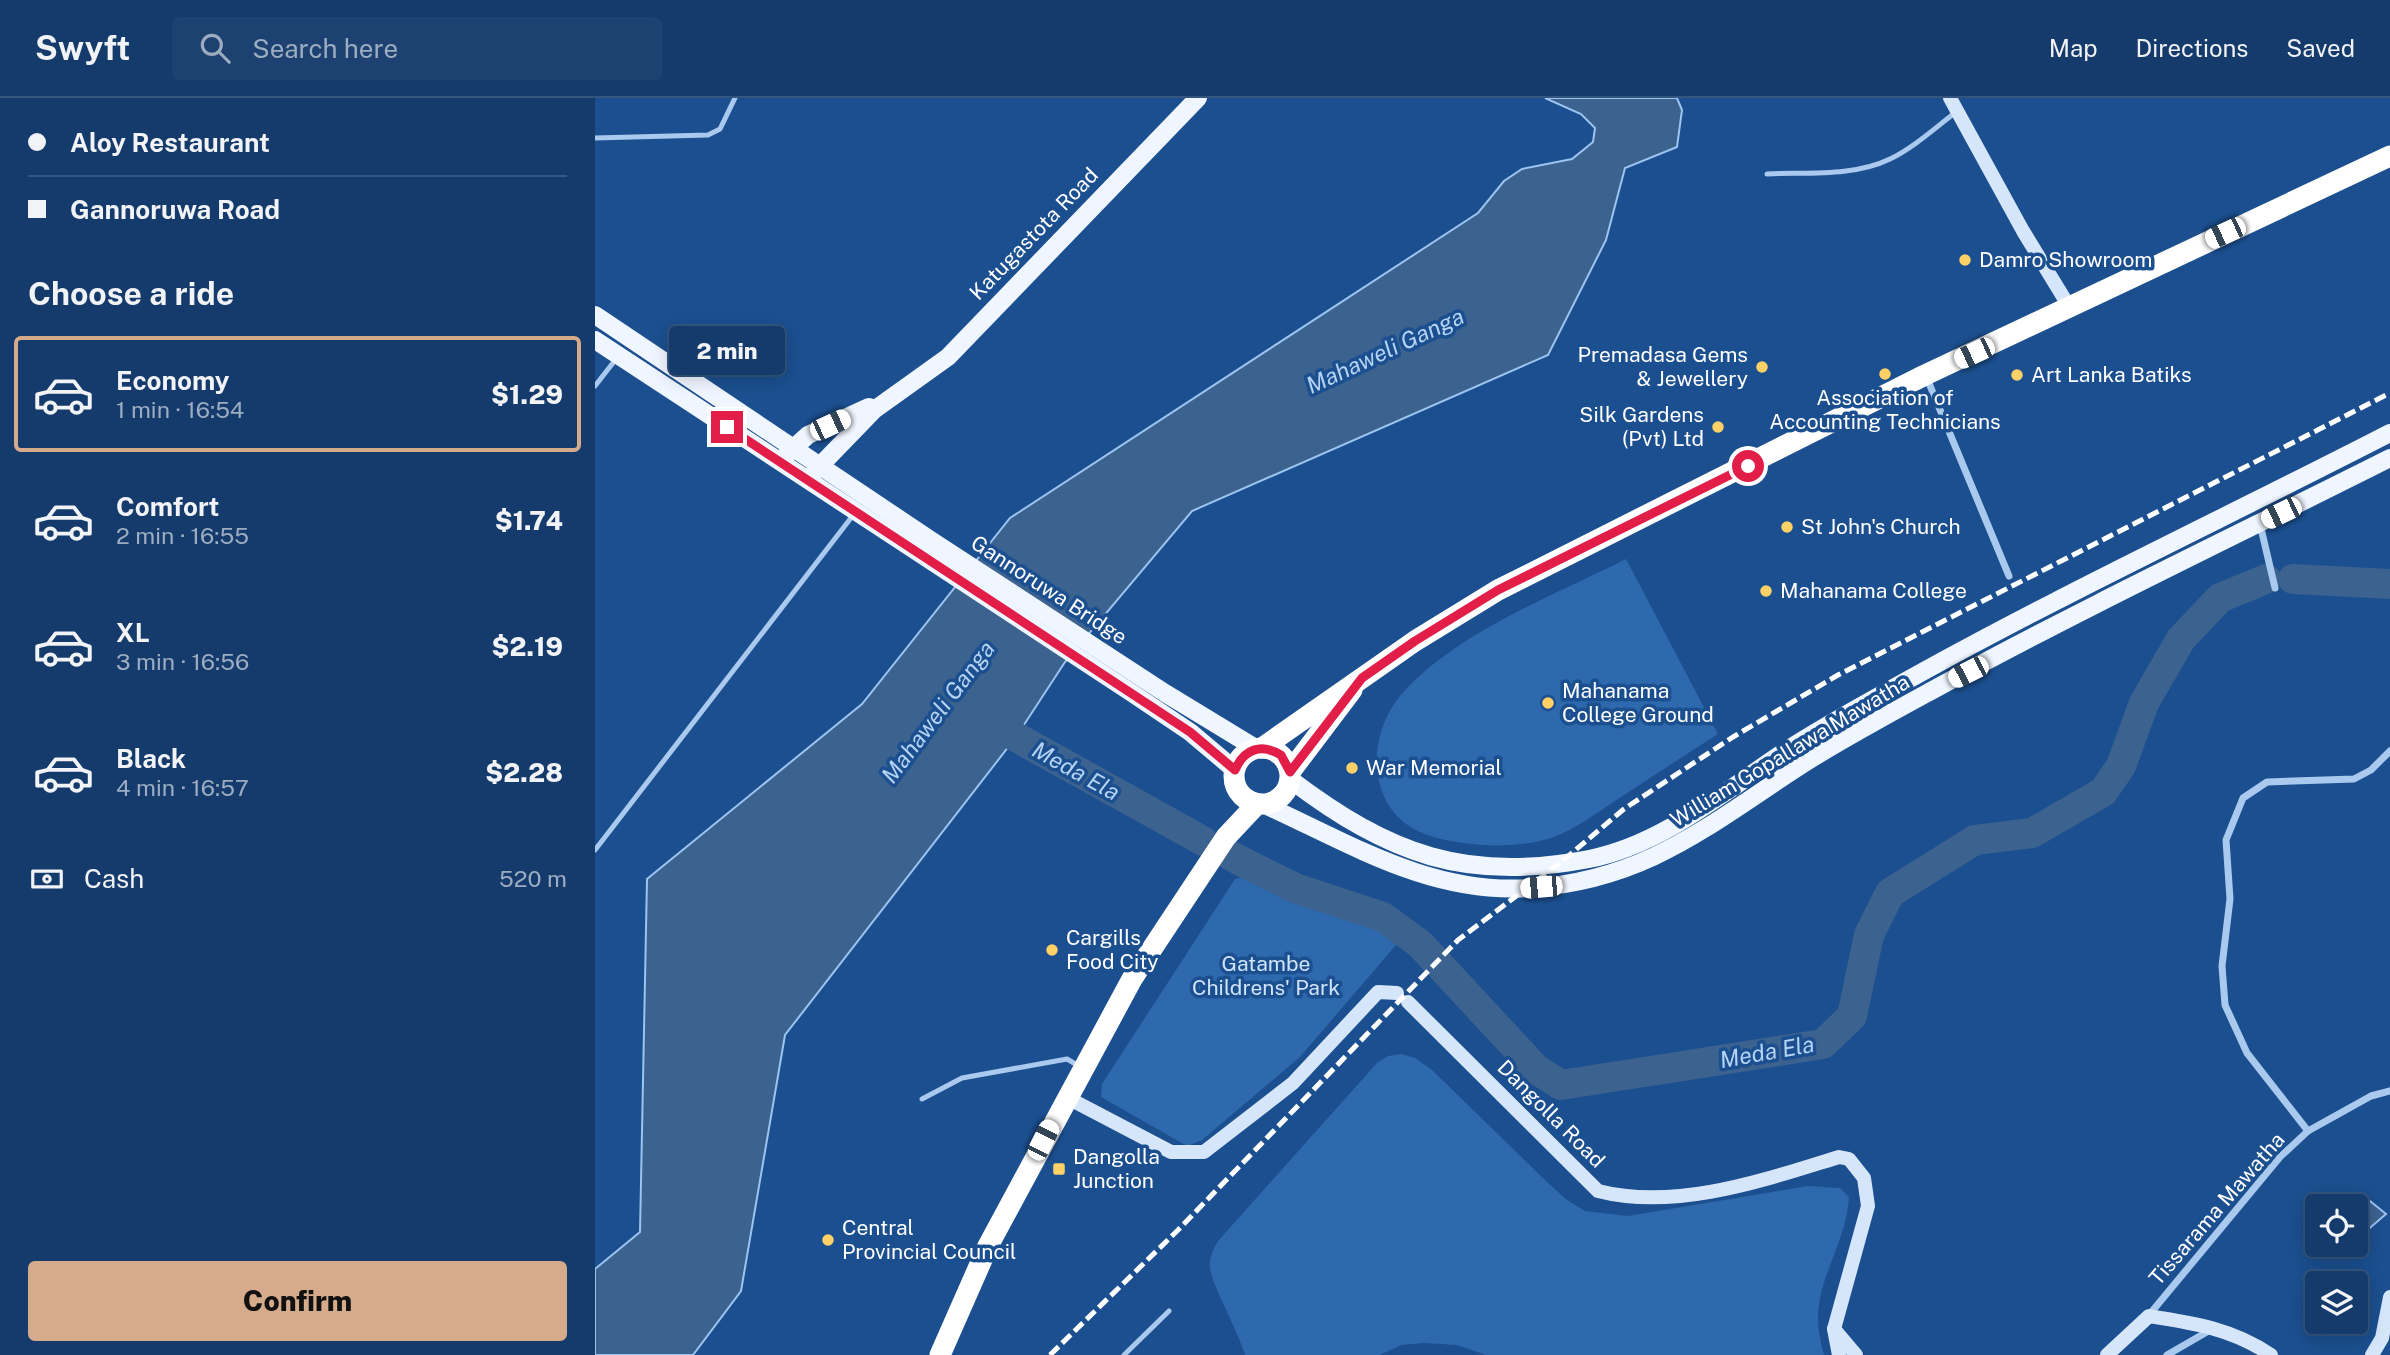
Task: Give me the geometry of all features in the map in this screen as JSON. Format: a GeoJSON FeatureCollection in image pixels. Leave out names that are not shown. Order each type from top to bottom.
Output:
{"type":"FeatureCollection","features":[{"type":"Feature","properties":{"kind":"highway"},"geometry":{"type":"LineString","coordinates":[[1226,837],[1239,760],[1498,590],[1925,375],[2390,156]]}},
{"type":"Feature","properties":{"kind":"highway"},"geometry":{"type":"LineString","coordinates":[[940,1355],[988,1246],[1082,1067],[1132,979],[1226,837],[1261,804],[1277,801],[1286,792],[1290,776],[1362,678]]}},
{"type":"Feature","properties":{"kind":"highway"},"geometry":{"type":"LineString","coordinates":[[1260,748],[1281,755],[1290,776]]}},
{"type":"Feature","properties":{"kind":"highway"},"geometry":{"type":"LineString","coordinates":[[1235,777],[1240,794],[1261,804]]}},
{"type":"Feature","properties":{"kind":"main road","name":"Katugastota Road"},"geometry":{"type":"LineString","coordinates":[[808,481],[819,465],[867,417],[948,357],[1198,98]]}},
{"type":"Feature","properties":{"kind":"main road"},"geometry":{"type":"LineString","coordinates":[[595,315],[869,497],[927,549]]}},
{"type":"Feature","properties":{"kind":"main road"},"geometry":{"type":"LineString","coordinates":[[595,340],[856,512],[927,549]]}},
{"type":"Feature","properties":{"kind":"main road","name":"Katugastota Road"},"geometry":{"type":"LineString","coordinates":[[792,447],[808,435],[898,393]]}},
{"type":"Feature","properties":{"kind":"main road","name":"William Gopallawa Mawatha"},"geometry":{"type":"LineString","coordinates":[[1290,776],[1368,833],[1426,857],[1463,864],[1514,866],[1581,860],[1618,851],[1667,828],[1838,719],[1960,651],[2390,433]]}},
{"type":"Feature","properties":{"kind":"main road"},"geometry":{"type":"LineString","coordinates":[[781,462],[792,447]]}},
{"type":"Feature","properties":{"kind":"main road","name":"William Gopallawa Mawatha"},"geometry":{"type":"LineString","coordinates":[[1261,804],[1387,864],[1457,884],[1527,888],[1608,876],[1654,859],[1686,842],[1813,758],[1944,684],[2390,458]]}},
{"type":"Feature","properties":{"kind":"main road","name":"Gannoruwa Bridge"},"geometry":{"type":"LineString","coordinates":[[927,549],[1137,685]]}},
{"type":"Feature","properties":{"kind":"main road"},"geometry":{"type":"LineString","coordinates":[[1137,685],[1260,748]]}},
{"type":"Feature","properties":{"kind":"main road"},"geometry":{"type":"LineString","coordinates":[[1137,685],[1235,777]]}},
{"type":"Feature","properties":{"kind":"street"},"geometry":{"type":"LineString","coordinates":[[1950,98],[1959,110],[2023,231],[2070,308]]}},
{"type":"Feature","properties":{"kind":"street"},"geometry":{"type":"LineString","coordinates":[[1925,375],[2009,576]]}},
{"type":"Feature","properties":{"kind":"street"},"geometry":{"type":"LineString","coordinates":[[2259,524],[2275,588]]}},
{"type":"Feature","properties":{"kind":"street"},"geometry":{"type":"LineString","coordinates":[[2308,1131],[2247,1053],[2225,1005],[2223,966],[2230,899],[2226,840],[2243,798],[2267,782],[2354,779],[2371,770],[2390,751]]}},
{"type":"Feature","properties":{"kind":"street","name":"Dangolla Road"},"geometry":{"type":"LineString","coordinates":[[1066,1097],[1171,1152],[1204,1152],[1293,1083],[1378,992],[1402,998],[1598,1191],[1626,1198],[1683,1194],[1761,1181],[1839,1157],[1849,1159],[1864,1178],[1868,1206],[1834,1329]]}},
{"type":"Feature","properties":{"kind":"street","name":"Tissarama Mawatha"},"geometry":{"type":"LineString","coordinates":[[2149,1316],[2280,1157],[2308,1131],[2371,1096],[2390,1091]]}},
{"type":"Feature","properties":{"kind":"street"},"geometry":{"type":"LineString","coordinates":[[2384,1355],[2382,1338],[2390,1297]]}},
{"type":"Feature","properties":{"kind":"street"},"geometry":{"type":"LineString","coordinates":[[2107,1355],[2149,1316],[2216,1327],[2248,1339],[2271,1355]]}},
{"type":"Feature","properties":{"kind":"street"},"geometry":{"type":"LineString","coordinates":[[2167,1355],[2216,1327]]}},
{"type":"Feature","properties":{"kind":"street"},"geometry":{"type":"LineString","coordinates":[[1834,1329],[1839,1355]]}},
{"type":"Feature","properties":{"kind":"street"},"geometry":{"type":"LineString","coordinates":[[1834,1329],[1856,1355]]}},
{"type":"Feature","properties":{"kind":"street"},"geometry":{"type":"LineString","coordinates":[[2371,1355],[2382,1338]]}},
{"type":"Feature","properties":{"kind":"lane"},"geometry":{"type":"LineString","coordinates":[[595,138],[708,135],[720,129],[736,98]]}},
{"type":"Feature","properties":{"kind":"lane"},"geometry":{"type":"LineString","coordinates":[[1767,174],[1847,171],[1875,164],[1891,158],[1959,110]]}},
{"type":"Feature","properties":{"kind":"lane"},"geometry":{"type":"LineString","coordinates":[[595,386],[618,356]]}},
{"type":"Feature","properties":{"kind":"lane"},"geometry":{"type":"LineString","coordinates":[[595,850],[869,497]]}},
{"type":"Feature","properties":{"kind":"lane"},"geometry":{"type":"LineString","coordinates":[[595,836],[602,841]]}},
{"type":"Feature","properties":{"kind":"lane"},"geometry":{"type":"LineString","coordinates":[[922,1099],[962,1078],[1066,1059],[1082,1067]]}},
{"type":"Feature","properties":{"kind":"lane"},"geometry":{"type":"LineString","coordinates":[[1124,1355],[1169,1311]]}},
{"type":"Feature","properties":{"kind":"green space","name":"Mahanama College Ground"},"geometry":{"type":"Polygon","coordinates":[[[1626,559],[1718,734],[1568,831],[1551,838],[1512,845],[1472,844],[1425,834],[1399,818],[1382,791],[1378,779],[1377,754],[1382,729],[1400,696],[1448,653],[1476,635],[1626,559]]]}},
{"type":"Feature","properties":{"kind":"green space","name":"Gatambe Childrens' Park"},"geometry":{"type":"Polygon","coordinates":[[[1248,876],[1391,931],[1396,945],[1300,1057],[1202,1140],[1187,1146],[1101,1097],[1102,1084],[1235,879],[1248,876]]]}},
{"type":"Feature","properties":{"kind":"green space"},"geometry":{"type":"Polygon","coordinates":[[[1401,1054],[1415,1058],[1432,1070],[1546,1181],[1567,1200],[1585,1211],[1628,1216],[1808,1186],[1840,1188],[1849,1197],[1847,1213],[1819,1303],[1818,1318],[1824,1355],[1486,1355],[1457,1345],[1424,1343],[1401,1345],[1380,1355],[1245,1355],[1210,1268],[1210,1260],[1218,1241],[1377,1063],[1388,1056],[1401,1054]]]}},
{"type":"Feature","properties":{"kind":"water","name":"Mahaweli Ganga"},"geometry":{"type":"Polygon","coordinates":[[[1545,98],[1677,98],[1682,110],[1677,147],[1625,168],[1606,240],[1548,355],[1192,511],[1065,662],[1016,737],[785,1035],[741,1291],[693,1355],[595,1355],[595,1269],[640,1232],[647,879],[862,704],[1010,518],[1478,213],[1504,181],[1522,169],[1572,159],[1593,142],[1595,128],[1581,114],[1545,98]]]}},
{"type":"Feature","properties":{"kind":"water"},"geometry":{"type":"Polygon","coordinates":[[[2370,1201],[2386,1214],[2368,1230],[2370,1201]]]}},
{"type":"Feature","properties":{"kind":"waterway","name":"Meda Ela"},"geometry":{"type":"LineString","coordinates":[[1231,856],[1295,888],[1383,917],[1420,944],[1536,1069],[1561,1085],[1823,1044],[1852,1016],[1869,935],[1890,893],[1975,840],[2032,833],[2103,792],[2121,766],[2144,703],[2181,639],[2220,598],[2266,579]]}},
{"type":"Feature","properties":{"kind":"waterway","name":"Meda Ela"},"geometry":{"type":"LineString","coordinates":[[2293,579],[2390,584]]}},
{"type":"Feature","properties":{"kind":"waterway","name":"Meda Ela"},"geometry":{"type":"LineString","coordinates":[[985,715],[1016,737],[1203,841]]}},
{"type":"Feature","properties":{"kind":"railway"},"geometry":{"type":"LineString","coordinates":[[1050,1355],[1178,1230],[1458,940],[1560,863],[1624,809],[1733,737],[1838,675],[2390,393]]}},
{"type":"Feature","properties":{"kind":"place","name":"Damro Showroom"},"geometry":{"type":"Point","coordinates":[1965,260]}},
{"type":"Feature","properties":{"kind":"place","name":"Premadasa Gems & Jewellery"},"geometry":{"type":"Point","coordinates":[1762,367]}},
{"type":"Feature","properties":{"kind":"place","name":"Association of Accounting Technicians"},"geometry":{"type":"Point","coordinates":[1885,374]}},
{"type":"Feature","properties":{"kind":"place","name":"Art Lanka Batiks"},"geometry":{"type":"Point","coordinates":[2017,375]}},
{"type":"Feature","properties":{"kind":"place","name":"Silk Gardens (Pvt) Ltd"},"geometry":{"type":"Point","coordinates":[1718,427]}},
{"type":"Feature","properties":{"kind":"place","name":"St John's Church"},"geometry":{"type":"Point","coordinates":[1787,527]}},
{"type":"Feature","properties":{"kind":"place","name":"Mahanama College"},"geometry":{"type":"Point","coordinates":[1766,591]}},
{"type":"Feature","properties":{"kind":"place","name":"Mahanama College Ground"},"geometry":{"type":"Point","coordinates":[1548,703]}},
{"type":"Feature","properties":{"kind":"place","name":"War Memorial"},"geometry":{"type":"Point","coordinates":[1352,768]}},
{"type":"Feature","properties":{"kind":"place","name":"Cargills Food City"},"geometry":{"type":"Point","coordinates":[1052,950]}},
{"type":"Feature","properties":{"kind":"place","name":"Dangolla Junction"},"geometry":{"type":"Point","coordinates":[1059,1169]}},
{"type":"Feature","properties":{"kind":"place","name":"Central Provincial Council"},"geometry":{"type":"Point","coordinates":[828,1240]}},
{"type":"Feature","properties":{"kind":"route"},"geometry":{"type":"LineString","coordinates":[[727,427],[1190,732],[1235,770],[1239,760],[1247,752],[1262,748],[1281,755],[1290,772],[1362,678],[1415,641],[1498,590],[1748,466]]}}]}
